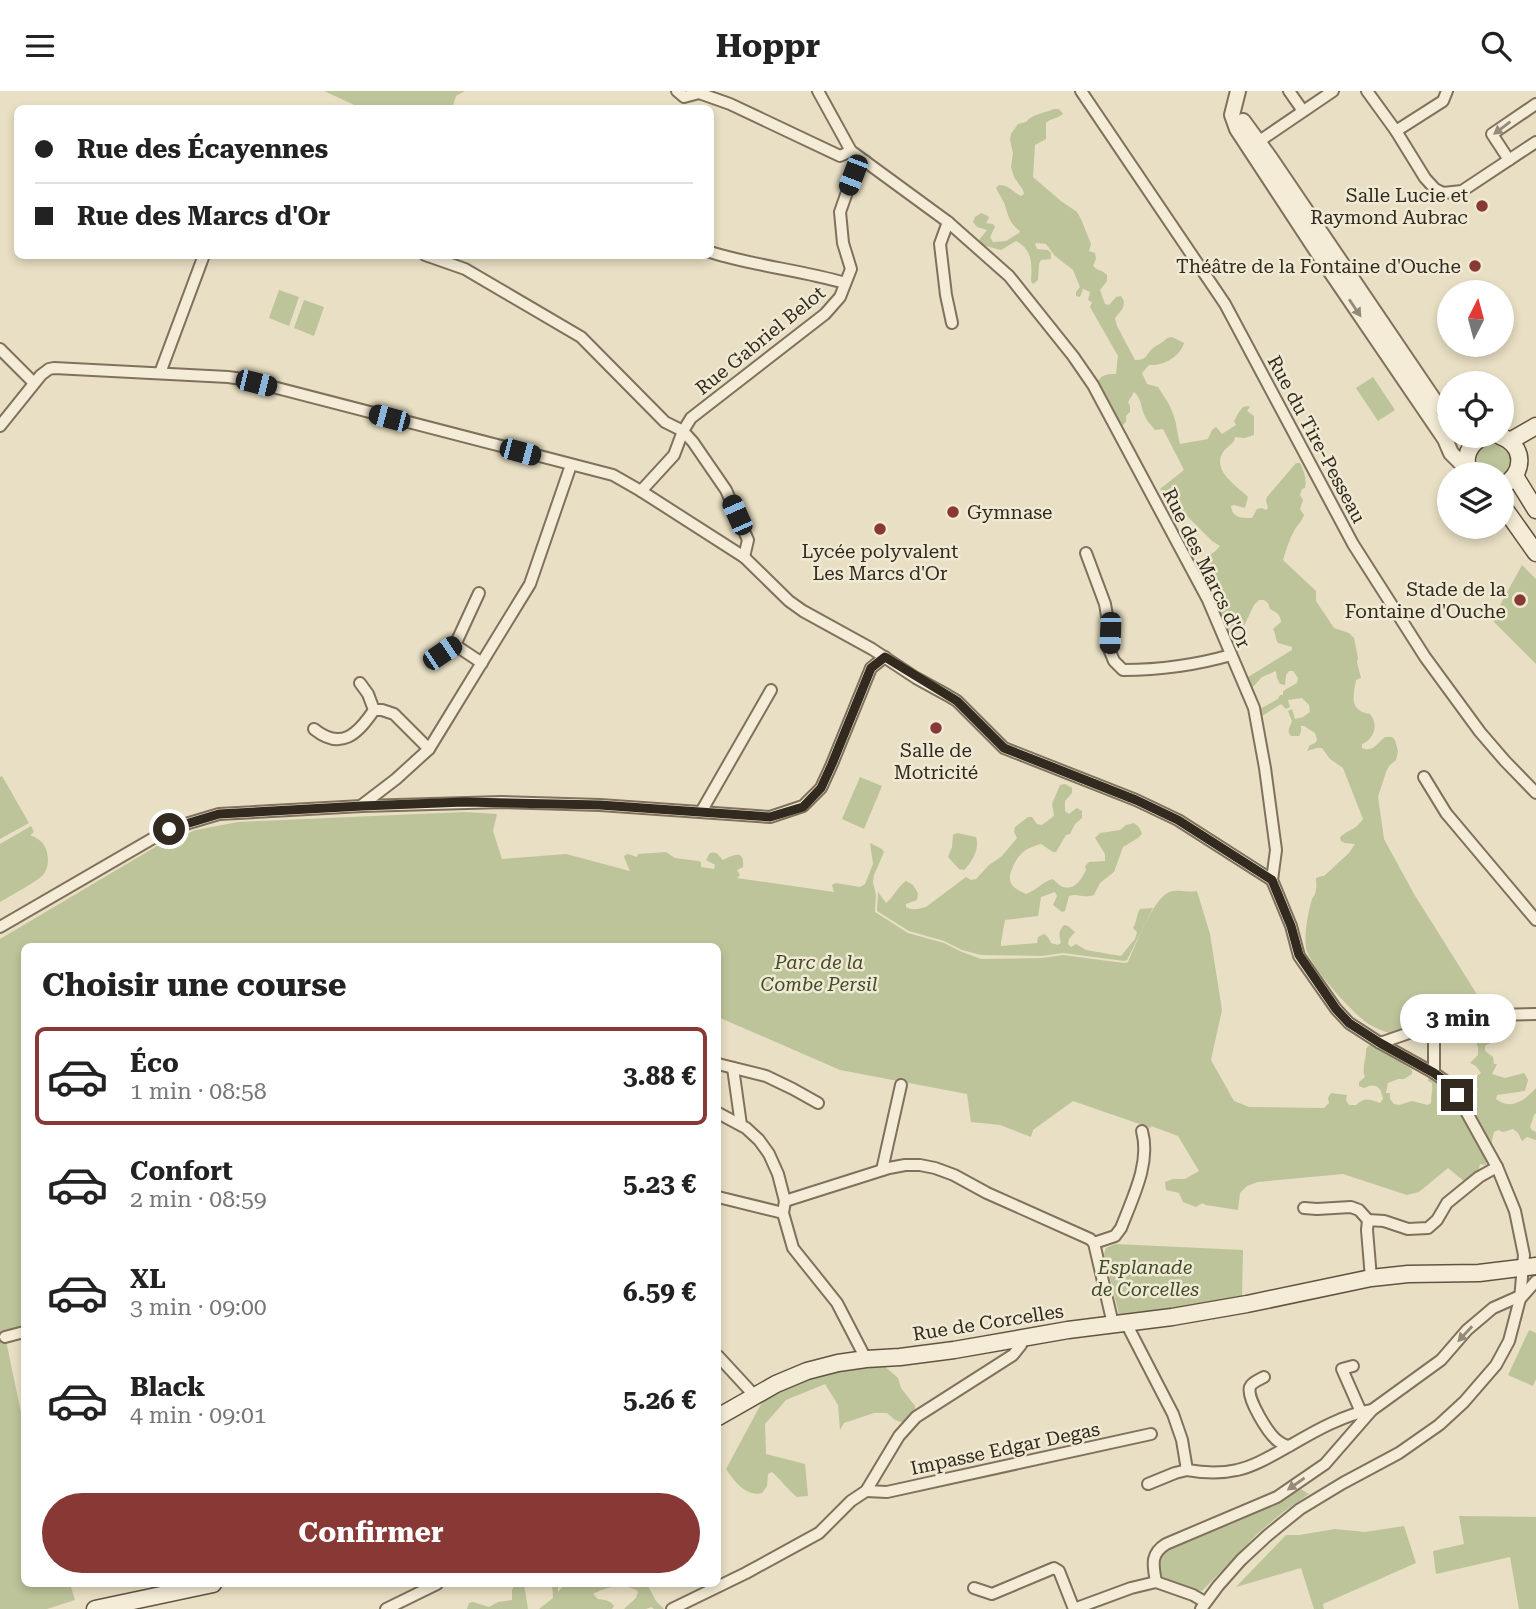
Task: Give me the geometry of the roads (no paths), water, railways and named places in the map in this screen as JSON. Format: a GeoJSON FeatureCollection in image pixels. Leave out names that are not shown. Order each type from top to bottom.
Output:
{"type":"FeatureCollection","features":[{"type":"Feature","properties":{"kind":"main road"},"geometry":{"type":"LineString","coordinates":[[1514,435],[1536,426]]}},
{"type":"Feature","properties":{"kind":"main road"},"geometry":{"type":"LineString","coordinates":[[1514,472],[1519,465],[1519,455],[1536,437]]}},
{"type":"Feature","properties":{"kind":"main road"},"geometry":{"type":"LineString","coordinates":[[1513,448],[1519,455]]}},
{"type":"Feature","properties":{"kind":"main road"},"geometry":{"type":"LineString","coordinates":[[1514,487],[1536,510]]}},
{"type":"Feature","properties":{"kind":"main road"},"geometry":{"type":"LineString","coordinates":[[1514,522],[1536,553]]}},
{"type":"Feature","properties":{"kind":"main road"},"geometry":{"type":"LineString","coordinates":[[1514,539],[1525,554],[1536,559]]}},
{"type":"Feature","properties":{"kind":"main road","name":"Rue de Corcelles"},"geometry":{"type":"LineString","coordinates":[[721,1414],[754,1395],[807,1371],[838,1363],[954,1350],[1172,1317],[1371,1278],[1408,1273],[1479,1273],[1523,1264]]}},
{"type":"Feature","properties":{"kind":"main road"},"geometry":{"type":"LineString","coordinates":[[95,1609],[199,1587]]}},
{"type":"Feature","properties":{"kind":"street"},"geometry":{"type":"LineString","coordinates":[[677,91],[684,97],[699,93],[730,104],[840,156],[851,151]]}},
{"type":"Feature","properties":{"kind":"street","name":"Rue des Marcs d'Or"},"geometry":{"type":"LineString","coordinates":[[818,91],[851,151],[948,222],[1009,276],[1093,385],[1208,600],[1254,708],[1276,850],[1272,880],[1291,926],[1299,955],[1336,1009],[1349,1023],[1448,1083],[1497,1167],[1515,1211],[1523,1264],[1520,1298],[1513,1330],[1503,1353],[1489,1374],[1450,1416],[1420,1439],[1300,1509],[1241,1560],[1203,1606]]}},
{"type":"Feature","properties":{"kind":"street","name":"Rue du Tire-Pesseau"},"geometry":{"type":"LineString","coordinates":[[1081,91],[1225,304],[1353,544],[1425,657],[1480,732],[1536,793]]}},
{"type":"Feature","properties":{"kind":"street"},"geometry":{"type":"LineString","coordinates":[[1289,91],[1303,111]]}},
{"type":"Feature","properties":{"kind":"street"},"geometry":{"type":"LineString","coordinates":[[1254,145],[1333,91]]}},
{"type":"Feature","properties":{"kind":"street"},"geometry":{"type":"LineString","coordinates":[[1367,91],[1425,178],[1443,193],[1462,191],[1536,142]]}},
{"type":"Feature","properties":{"kind":"street"},"geometry":{"type":"LineString","coordinates":[[1396,131],[1443,101],[1447,91]]}},
{"type":"Feature","properties":{"kind":"street"},"geometry":{"type":"LineString","coordinates":[[1237,97],[1240,117],[1254,145],[1319,254],[1437,427]]}},
{"type":"Feature","properties":{"kind":"street"},"geometry":{"type":"LineString","coordinates":[[1509,160],[1492,134],[1536,104]]}},
{"type":"Feature","properties":{"kind":"street"},"geometry":{"type":"LineString","coordinates":[[1254,145],[1437,404]]}},
{"type":"Feature","properties":{"kind":"street","name":"Rue Gabriel Belot"},"geometry":{"type":"LineString","coordinates":[[641,491],[674,455],[691,418],[825,314],[840,297],[851,269],[843,243],[840,212],[853,175],[865,161]]}},
{"type":"Feature","properties":{"kind":"street"},"geometry":{"type":"LineString","coordinates":[[948,222],[940,244],[952,323]]}},
{"type":"Feature","properties":{"kind":"street"},"geometry":{"type":"LineString","coordinates":[[714,253],[734,260],[820,275],[845,283]]}},
{"type":"Feature","properties":{"kind":"street"},"geometry":{"type":"LineString","coordinates":[[160,373],[203,259]]}},
{"type":"Feature","properties":{"kind":"street"},"geometry":{"type":"LineString","coordinates":[[436,259],[465,269],[581,337],[665,422],[683,431],[694,442],[726,490],[748,540],[744,557]]}},
{"type":"Feature","properties":{"kind":"street"},"geometry":{"type":"LineString","coordinates":[[0,349],[34,383]]}},
{"type":"Feature","properties":{"kind":"street"},"geometry":{"type":"LineString","coordinates":[[0,426],[34,383],[49,369],[54,368],[242,379],[613,475],[744,557],[796,606],[957,701],[1004,748],[1136,800],[1178,820],[1272,880]]}},
{"type":"Feature","properties":{"kind":"street"},"geometry":{"type":"LineString","coordinates":[[1449,448],[1459,462]]}},
{"type":"Feature","properties":{"kind":"street"},"geometry":{"type":"LineString","coordinates":[[362,806],[429,749],[482,663],[530,584],[571,465]]}},
{"type":"Feature","properties":{"kind":"street"},"geometry":{"type":"LineString","coordinates":[[1086,553],[1105,604],[1110,633],[1109,649],[1114,661],[1123,670],[1148,670],[1203,663],[1231,655]]}},
{"type":"Feature","properties":{"kind":"street"},"geometry":{"type":"LineString","coordinates":[[442,653],[455,645],[479,593]]}},
{"type":"Feature","properties":{"kind":"street"},"geometry":{"type":"LineString","coordinates":[[455,645],[482,663]]}},
{"type":"Feature","properties":{"kind":"street"},"geometry":{"type":"LineString","coordinates":[[0,927],[169,829],[219,814],[362,806],[502,803],[600,805],[770,817],[803,807],[821,788],[871,668],[885,657]]}},
{"type":"Feature","properties":{"kind":"street"},"geometry":{"type":"LineString","coordinates":[[360,683],[374,710]]}},
{"type":"Feature","properties":{"kind":"street"},"geometry":{"type":"LineString","coordinates":[[701,812],[771,691]]}},
{"type":"Feature","properties":{"kind":"street"},"geometry":{"type":"LineString","coordinates":[[374,710],[394,714],[429,749]]}},
{"type":"Feature","properties":{"kind":"street"},"geometry":{"type":"LineString","coordinates":[[314,729],[331,739],[344,738],[363,727],[374,710]]}},
{"type":"Feature","properties":{"kind":"street"},"geometry":{"type":"LineString","coordinates":[[1424,777],[1447,813],[1536,919]]}},
{"type":"Feature","properties":{"kind":"street"},"geometry":{"type":"LineString","coordinates":[[1380,1043],[1447,1020],[1536,1014]]}},
{"type":"Feature","properties":{"kind":"street"},"geometry":{"type":"LineString","coordinates":[[1434,1024],[1434,1073]]}},
{"type":"Feature","properties":{"kind":"street"},"geometry":{"type":"LineString","coordinates":[[721,1065],[766,1076],[818,1103]]}},
{"type":"Feature","properties":{"kind":"street"},"geometry":{"type":"LineString","coordinates":[[733,1068],[741,1125]]}},
{"type":"Feature","properties":{"kind":"street"},"geometry":{"type":"LineString","coordinates":[[882,1170],[901,1085]]}},
{"type":"Feature","properties":{"kind":"street"},"geometry":{"type":"LineString","coordinates":[[721,1115],[741,1125],[769,1153],[785,1201],[783,1213],[793,1248],[837,1303],[866,1359]]}},
{"type":"Feature","properties":{"kind":"street"},"geometry":{"type":"LineString","coordinates":[[1094,1243],[1113,1238],[1121,1228],[1143,1165],[1145,1140],[1142,1131]]}},
{"type":"Feature","properties":{"kind":"street"},"geometry":{"type":"LineString","coordinates":[[785,1201],[882,1170],[915,1165],[945,1171],[1044,1220],[1084,1236],[1094,1243],[1119,1323],[1173,1414],[1188,1471]]}},
{"type":"Feature","properties":{"kind":"street"},"geometry":{"type":"LineString","coordinates":[[1304,1207],[1351,1207],[1359,1210],[1368,1220],[1384,1221],[1408,1229],[1428,1228],[1437,1220],[1447,1203],[1479,1177],[1497,1167]]}},
{"type":"Feature","properties":{"kind":"street"},"geometry":{"type":"LineString","coordinates":[[721,1199],[783,1213]]}},
{"type":"Feature","properties":{"kind":"street"},"geometry":{"type":"LineString","coordinates":[[1368,1220],[1371,1278]]}},
{"type":"Feature","properties":{"kind":"street"},"geometry":{"type":"LineString","coordinates":[[1148,1484],[1175,1473],[1221,1473],[1236,1470],[1275,1455],[1312,1433],[1366,1411],[1441,1360],[1467,1330],[1493,1308],[1520,1298],[1536,1281]]}},
{"type":"Feature","properties":{"kind":"street"},"geometry":{"type":"LineString","coordinates":[[5,1337],[21,1333]]}},
{"type":"Feature","properties":{"kind":"street"},"geometry":{"type":"LineString","coordinates":[[721,1584],[820,1533],[851,1501],[866,1491],[907,1426],[926,1410],[1013,1355],[1021,1345],[1021,1338]]}},
{"type":"Feature","properties":{"kind":"street"},"geometry":{"type":"LineString","coordinates":[[721,1359],[754,1395]]}},
{"type":"Feature","properties":{"kind":"street"},"geometry":{"type":"LineString","coordinates":[[1343,1369],[1366,1411]]}},
{"type":"Feature","properties":{"kind":"street"},"geometry":{"type":"LineString","coordinates":[[1264,1377],[1251,1386],[1251,1399],[1272,1436],[1288,1446]]}},
{"type":"Feature","properties":{"kind":"street"},"geometry":{"type":"LineString","coordinates":[[1156,1582],[1153,1561],[1159,1548],[1277,1497],[1325,1464],[1366,1411]]}},
{"type":"Feature","properties":{"kind":"street","name":"Impasse Edgar Degas"},"geometry":{"type":"LineString","coordinates":[[866,1491],[887,1492],[1151,1434]]}},
{"type":"Feature","properties":{"kind":"street"},"geometry":{"type":"LineString","coordinates":[[974,1588],[992,1594],[1054,1568],[1059,1571],[1074,1609],[1131,1588],[1156,1582],[1193,1595],[1203,1606]]}},
{"type":"Feature","properties":{"kind":"street"},"geometry":{"type":"LineString","coordinates":[[386,1609],[431,1587]]}},
{"type":"Feature","properties":{"kind":"street"},"geometry":{"type":"LineString","coordinates":[[672,1609],[716,1587]]}},
{"type":"Feature","properties":{"kind":"place","name":"Salle Lucie et Raymond Aubrac"},"geometry":{"type":"Point","coordinates":[1482,206]}},
{"type":"Feature","properties":{"kind":"place","name":"Théâtre de la Fontaine d'Ouche"},"geometry":{"type":"Point","coordinates":[1475,266]}},
{"type":"Feature","properties":{"kind":"place","name":"Gymnase"},"geometry":{"type":"Point","coordinates":[953,512]}},
{"type":"Feature","properties":{"kind":"place","name":"Lycée polyvalent Les Marcs d'Or"},"geometry":{"type":"Point","coordinates":[880,529]}},
{"type":"Feature","properties":{"kind":"place","name":"Stade de la Fontaine d'Ouche"},"geometry":{"type":"Point","coordinates":[1520,600]}},
{"type":"Feature","properties":{"kind":"place","name":"Salle de Motricité"},"geometry":{"type":"Point","coordinates":[936,728]}},
{"type":"Feature","properties":{"kind":"park label","name":"Parc de la Combe Persil"},"geometry":{"type":"Point","coordinates":[819,973]}},
{"type":"Feature","properties":{"kind":"park label","name":"Esplanade de Corcelles"},"geometry":{"type":"Point","coordinates":[1145,1278]}}]}
